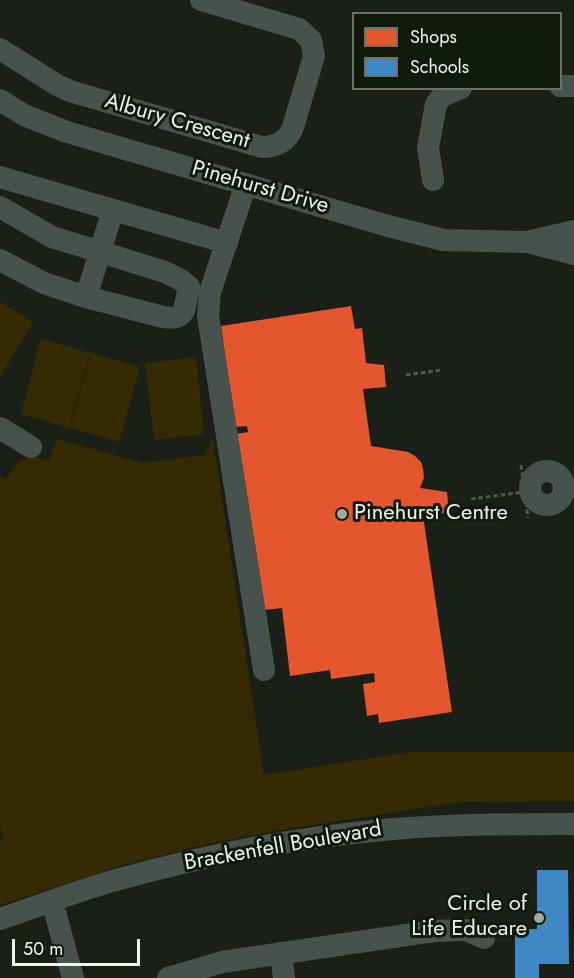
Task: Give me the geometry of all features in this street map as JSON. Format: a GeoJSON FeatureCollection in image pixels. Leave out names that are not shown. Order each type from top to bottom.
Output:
{"type":"FeatureCollection","features":[{"type":"Feature","properties":{"kind":"street","name":"Albury Crescent"},"geometry":{"type":"LineString","coordinates":[[0,49],[70,91],[262,147],[277,144],[287,138],[293,128],[314,56],[311,40],[299,29],[201,0]]}},
{"type":"Feature","properties":{"kind":"street"},"geometry":{"type":"LineString","coordinates":[[433,180],[428,148],[436,104],[442,96],[456,90]]}},
{"type":"Feature","properties":{"kind":"street","name":"Pinehurst Drive"},"geometry":{"type":"LineString","coordinates":[[0,100],[24,115],[67,132],[388,226],[443,240],[527,242],[574,254]]}},
{"type":"Feature","properties":{"kind":"street"},"geometry":{"type":"LineString","coordinates":[[0,177],[227,243]]}},
{"type":"Feature","properties":{"kind":"street"},"geometry":{"type":"LineString","coordinates":[[246,184],[210,292],[208,316],[264,670]]}},
{"type":"Feature","properties":{"kind":"street"},"geometry":{"type":"LineString","coordinates":[[0,207],[52,237],[165,272],[185,282],[189,287],[184,311],[179,316],[170,318],[86,297],[44,283],[0,260]]}},
{"type":"Feature","properties":{"kind":"street"},"geometry":{"type":"LineString","coordinates":[[86,297],[113,210]]}},
{"type":"Feature","properties":{"kind":"street","name":"Pinehurst Drive"},"geometry":{"type":"LineString","coordinates":[[527,242],[574,231]]}},
{"type":"Feature","properties":{"kind":"street"},"geometry":{"type":"LineString","coordinates":[[0,428],[31,447]]}},
{"type":"Feature","properties":{"kind":"street"},"geometry":{"type":"LineString","coordinates":[[531,490],[552,504],[557,501],[568,485]]}},
{"type":"Feature","properties":{"kind":"street","name":"Brackenfell Boulevard"},"geometry":{"type":"LineString","coordinates":[[0,919],[115,880],[264,847],[357,832],[464,824],[574,824]]}},
{"type":"Feature","properties":{"kind":"street"},"geometry":{"type":"LineString","coordinates":[[52,901],[73,978]]}},
{"type":"Feature","properties":{"kind":"street"},"geometry":{"type":"LineString","coordinates":[[168,978],[222,962],[434,931],[466,930],[484,938]]}},
{"type":"Feature","properties":{"kind":"street"},"geometry":{"type":"LineString","coordinates":[[276,978],[277,954]]}},
{"type":"Feature","properties":{"kind":"street"},"geometry":{"type":"LineString","coordinates":[[277,954],[284,978]]}},
{"type":"Feature","properties":{"kind":"path"},"geometry":{"type":"LineString","coordinates":[[406,375],[442,370]]}},
{"type":"Feature","properties":{"kind":"path"},"geometry":{"type":"LineString","coordinates":[[471,500],[531,490]]}},
{"type":"Feature","properties":{"kind":"shaded area"},"geometry":{"type":"Polygon","coordinates":[[[0,302],[33,322],[0,377],[0,302]]]}},
{"type":"Feature","properties":{"kind":"shaded area"},"geometry":{"type":"Polygon","coordinates":[[[41,339],[90,353],[69,428],[21,414],[41,339]]]}},
{"type":"Feature","properties":{"kind":"shaded area"},"geometry":{"type":"Polygon","coordinates":[[[91,353],[140,367],[119,442],[70,428],[91,353]]]}},
{"type":"Feature","properties":{"kind":"shaded area"},"geometry":{"type":"Polygon","coordinates":[[[196,357],[204,434],[154,440],[145,363],[196,357]]]}},
{"type":"Feature","properties":{"kind":"shaded area"},"geometry":{"type":"Polygon","coordinates":[[[57,439],[143,463],[204,455],[213,440],[264,775],[411,752],[574,752],[574,801],[458,802],[269,832],[212,843],[123,865],[0,905],[0,841],[4,840],[0,826],[0,476],[6,480],[19,463],[28,458],[49,461],[57,439]]]}},
{"type":"Feature","properties":{"kind":"building: Shops","name":"Pinehurst Centre"},"geometry":{"type":"Polygon","coordinates":[[[351,306],[355,329],[362,328],[366,363],[384,365],[386,387],[363,389],[371,446],[408,452],[415,456],[421,462],[423,469],[424,478],[420,488],[447,492],[449,512],[423,516],[452,712],[379,723],[378,714],[367,716],[363,684],[375,682],[374,673],[331,679],[330,670],[290,676],[282,608],[264,610],[236,434],[248,432],[247,426],[235,427],[221,326],[351,306]]]}},
{"type":"Feature","properties":{"kind":"building: Schools"},"geometry":{"type":"Polygon","coordinates":[[[537,870],[568,870],[569,964],[539,964],[539,978],[515,978],[515,929],[537,929],[537,870]]]}},
{"type":"Feature","properties":{"kind":"place","name":"Pinehurst Centre"},"geometry":{"type":"Point","coordinates":[342,514]}},
{"type":"Feature","properties":{"kind":"place","name":"Circle of Life Educare"},"geometry":{"type":"Point","coordinates":[539,918]}}]}
